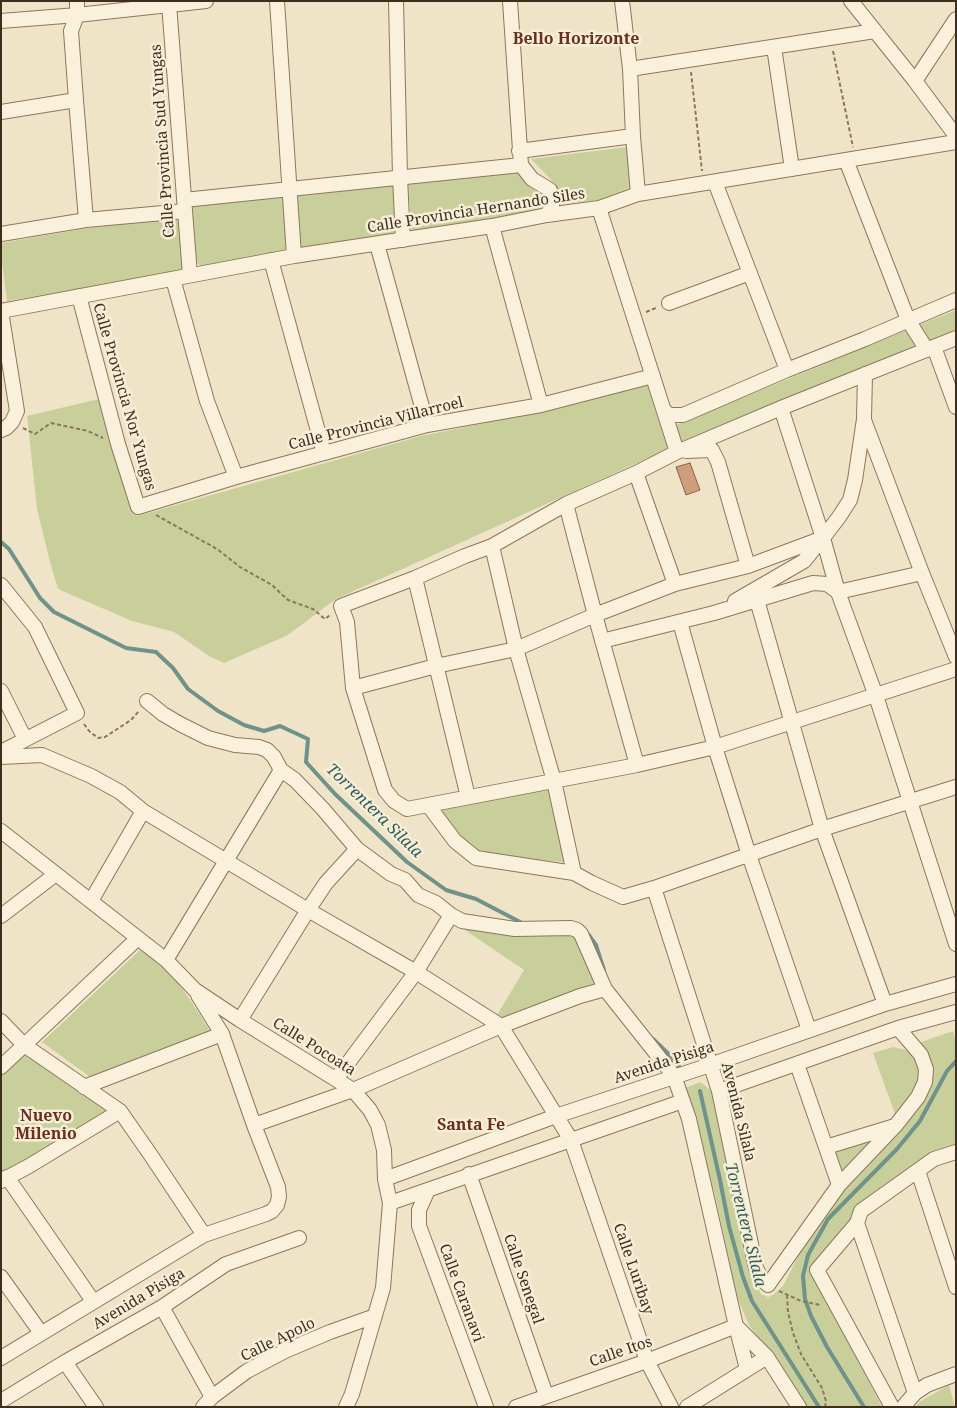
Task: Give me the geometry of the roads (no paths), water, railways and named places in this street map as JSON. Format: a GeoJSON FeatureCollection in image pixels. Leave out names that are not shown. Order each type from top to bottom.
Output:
{"type":"FeatureCollection","features":[{"type":"Feature","properties":{"kind":"street"},"geometry":{"type":"LineString","coordinates":[[277,1],[294,256]]}},
{"type":"Feature","properties":{"kind":"street"},"geometry":{"type":"LineString","coordinates":[[396,1],[400,177],[404,240]]}},
{"type":"Feature","properties":{"kind":"street"},"geometry":{"type":"LineString","coordinates":[[510,1],[520,158],[532,179],[550,190],[552,206],[547,215]]}},
{"type":"Feature","properties":{"kind":"street"},"geometry":{"type":"LineString","coordinates":[[622,1],[630,69],[638,194]]}},
{"type":"Feature","properties":{"kind":"street"},"geometry":{"type":"LineString","coordinates":[[851,1],[915,80],[956,136]]}},
{"type":"Feature","properties":{"kind":"street"},"geometry":{"type":"LineString","coordinates":[[1,21],[77,8],[198,2]]}},
{"type":"Feature","properties":{"kind":"street","name":"Calle Provincia Sud Yungas"},"geometry":{"type":"LineString","coordinates":[[169,4],[190,275]]}},
{"type":"Feature","properties":{"kind":"street"},"geometry":{"type":"LineString","coordinates":[[77,8],[71,31],[86,220]]}},
{"type":"Feature","properties":{"kind":"street"},"geometry":{"type":"LineString","coordinates":[[915,80],[956,19]]}},
{"type":"Feature","properties":{"kind":"street"},"geometry":{"type":"LineString","coordinates":[[630,69],[875,31]]}},
{"type":"Feature","properties":{"kind":"street"},"geometry":{"type":"LineString","coordinates":[[774,47],[792,169]]}},
{"type":"Feature","properties":{"kind":"street"},"geometry":{"type":"LineString","coordinates":[[1,112],[76,100]]}},
{"type":"Feature","properties":{"kind":"street"},"geometry":{"type":"LineString","coordinates":[[1,234],[289,189],[400,177],[520,158],[633,136]]}},
{"type":"Feature","properties":{"kind":"street","name":"Calle Provincia Hernando Siles"},"geometry":{"type":"LineString","coordinates":[[1,311],[294,256],[599,208],[638,194],[956,142]]}},
{"type":"Feature","properties":{"kind":"street"},"geometry":{"type":"LineString","coordinates":[[851,159],[908,320],[931,349],[956,407]]}},
{"type":"Feature","properties":{"kind":"street"},"geometry":{"type":"LineString","coordinates":[[709,183],[750,273],[787,370]]}},
{"type":"Feature","properties":{"kind":"street"},"geometry":{"type":"LineString","coordinates":[[599,208],[677,452]]}},
{"type":"Feature","properties":{"kind":"street"},"geometry":{"type":"LineString","coordinates":[[492,226],[542,404]]}},
{"type":"Feature","properties":{"kind":"street"},"geometry":{"type":"LineString","coordinates":[[377,244],[427,425]]}},
{"type":"Feature","properties":{"kind":"street"},"geometry":{"type":"LineString","coordinates":[[271,260],[324,453]]}},
{"type":"Feature","properties":{"kind":"street"},"geometry":{"type":"LineString","coordinates":[[669,303],[750,273]]}},
{"type":"Feature","properties":{"kind":"street"},"geometry":{"type":"LineString","coordinates":[[173,279],[208,401],[236,477]]}},
{"type":"Feature","properties":{"kind":"street","name":"Calle Provincia Nor Yungas"},"geometry":{"type":"LineString","coordinates":[[79,296],[118,444],[138,507]]}},
{"type":"Feature","properties":{"kind":"street"},"geometry":{"type":"LineString","coordinates":[[664,410],[669,415],[683,415],[956,300]]}},
{"type":"Feature","properties":{"kind":"street"},"geometry":{"type":"LineString","coordinates":[[1,311],[17,411],[7,426]]}},
{"type":"Feature","properties":{"kind":"street"},"geometry":{"type":"LineString","coordinates":[[956,338],[677,452],[636,473],[566,504],[492,546],[341,606],[346,622],[353,688],[385,790],[394,801],[407,809],[637,765],[715,747],[956,669]]}},
{"type":"Feature","properties":{"kind":"street"},"geometry":{"type":"LineString","coordinates":[[714,613],[804,561],[850,500],[856,480],[864,419],[865,374]]}},
{"type":"Feature","properties":{"kind":"street","name":"Calle Provincia Villarroel"},"geometry":{"type":"LineString","coordinates":[[138,507],[236,477],[427,425],[542,404],[653,376]]}},
{"type":"Feature","properties":{"kind":"street"},"geometry":{"type":"LineString","coordinates":[[781,408],[838,592],[876,696],[956,944]]}},
{"type":"Feature","properties":{"kind":"street"},"geometry":{"type":"LineString","coordinates":[[864,419],[956,657]]}},
{"type":"Feature","properties":{"kind":"street"},"geometry":{"type":"LineString","coordinates":[[677,452],[712,450],[718,462],[748,566]]}},
{"type":"Feature","properties":{"kind":"street"},"geometry":{"type":"LineString","coordinates":[[636,473],[675,584]]}},
{"type":"Feature","properties":{"kind":"street"},"geometry":{"type":"LineString","coordinates":[[566,504],[637,765]]}},
{"type":"Feature","properties":{"kind":"street"},"geometry":{"type":"LineString","coordinates":[[353,688],[436,666],[516,649],[595,615],[675,584],[748,566],[822,538]]}},
{"type":"Feature","properties":{"kind":"street"},"geometry":{"type":"LineString","coordinates":[[492,546],[516,649],[554,781],[574,873]]}},
{"type":"Feature","properties":{"kind":"street"},"geometry":{"type":"LineString","coordinates":[[602,641],[714,613],[813,583],[827,584],[838,592],[922,573]]}},
{"type":"Feature","properties":{"kind":"street"},"geometry":{"type":"LineString","coordinates":[[415,578],[468,797]]}},
{"type":"Feature","properties":{"kind":"street"},"geometry":{"type":"LineString","coordinates":[[1,585],[35,626],[77,714],[25,738],[1,752]]}},
{"type":"Feature","properties":{"kind":"street"},"geometry":{"type":"LineString","coordinates":[[757,600],[822,830],[885,1004]]}},
{"type":"Feature","properties":{"kind":"street"},"geometry":{"type":"LineString","coordinates":[[680,622],[715,747],[749,855],[810,1030]]}},
{"type":"Feature","properties":{"kind":"street"},"geometry":{"type":"LineString","coordinates":[[1,691],[25,738]]}},
{"type":"Feature","properties":{"kind":"street"},"geometry":{"type":"LineString","coordinates":[[147,701],[163,714],[208,738],[267,750],[274,757],[281,770],[323,808],[357,849],[391,874],[405,880],[418,895],[436,903],[462,921],[515,929],[571,928],[581,934],[606,989],[674,1076],[689,1118],[736,1326],[748,1369]]}},
{"type":"Feature","properties":{"kind":"street"},"geometry":{"type":"LineString","coordinates":[[1,757],[42,755],[91,776],[120,792],[143,811],[416,972],[501,1026]]}},
{"type":"Feature","properties":{"kind":"street"},"geometry":{"type":"LineString","coordinates":[[166,960],[281,770]]}},
{"type":"Feature","properties":{"kind":"street"},"geometry":{"type":"LineString","coordinates":[[428,805],[455,841],[476,858],[574,873],[623,897],[956,787]]}},
{"type":"Feature","properties":{"kind":"street"},"geometry":{"type":"LineString","coordinates":[[91,901],[143,811]]}},
{"type":"Feature","properties":{"kind":"street","name":"Calle Pocoata"},"geometry":{"type":"LineString","coordinates":[[1,831],[166,960],[195,990],[353,1090],[370,1110],[378,1125],[384,1150],[390,1203],[383,1288],[352,1394],[346,1407]]}},
{"type":"Feature","properties":{"kind":"street"},"geometry":{"type":"LineString","coordinates":[[240,1020],[326,883],[357,849]]}},
{"type":"Feature","properties":{"kind":"street"},"geometry":{"type":"LineString","coordinates":[[1,916],[56,874]]}},
{"type":"Feature","properties":{"kind":"street","name":"Avenida Silala"},"geometry":{"type":"LineString","coordinates":[[654,888],[719,1091],[756,1268],[768,1286],[839,1185]]}},
{"type":"Feature","properties":{"kind":"street"},"geometry":{"type":"LineString","coordinates":[[336,1079],[416,972],[451,915]]}},
{"type":"Feature","properties":{"kind":"street"},"geometry":{"type":"LineString","coordinates":[[1,1067],[138,938]]}},
{"type":"Feature","properties":{"kind":"street","name":"Avenida Pisiga"},"geometry":{"type":"LineString","coordinates":[[386,1179],[556,1116],[885,1004],[956,984]]}},
{"type":"Feature","properties":{"kind":"street"},"geometry":{"type":"LineString","coordinates":[[254,1126],[353,1090],[501,1026],[580,996],[606,989]]}},
{"type":"Feature","properties":{"kind":"street","name":"Avenida Pisiga"},"geometry":{"type":"LineString","coordinates":[[1,1358],[204,1236],[266,1214],[277,1205],[279,1197],[278,1187],[254,1126],[222,1034],[195,990]]}},
{"type":"Feature","properties":{"kind":"street"},"geometry":{"type":"LineString","coordinates":[[719,1091],[898,1028],[956,1012]]}},
{"type":"Feature","properties":{"kind":"street"},"geometry":{"type":"LineString","coordinates":[[1,1021],[24,1045],[120,1111],[204,1236]]}},
{"type":"Feature","properties":{"kind":"street","name":"Calle Luribay"},"geometry":{"type":"LineString","coordinates":[[501,1026],[571,1140],[647,1361],[671,1407]]}},
{"type":"Feature","properties":{"kind":"street"},"geometry":{"type":"LineString","coordinates":[[797,1064],[839,1185],[896,1125],[918,1097],[925,1082],[926,1069],[921,1056],[898,1028]]}},
{"type":"Feature","properties":{"kind":"street"},"geometry":{"type":"LineString","coordinates":[[84,1086],[222,1034]]}},
{"type":"Feature","properties":{"kind":"street"},"geometry":{"type":"LineString","coordinates":[[390,1203],[683,1101]]}},
{"type":"Feature","properties":{"kind":"street"},"geometry":{"type":"LineString","coordinates":[[93,1301],[4,1179],[120,1111]]}},
{"type":"Feature","properties":{"kind":"street"},"geometry":{"type":"LineString","coordinates":[[826,1147],[896,1125]]}},
{"type":"Feature","properties":{"kind":"street"},"geometry":{"type":"LineString","coordinates":[[892,1407],[817,1270],[856,1222],[862,1211],[934,1159],[956,1152]]}},
{"type":"Feature","properties":{"kind":"street"},"geometry":{"type":"LineString","coordinates":[[918,1171],[956,1287]]}},
{"type":"Feature","properties":{"kind":"street","name":"Calle Senegal"},"geometry":{"type":"LineString","coordinates":[[469,1174],[546,1395]]}},
{"type":"Feature","properties":{"kind":"street","name":"Calle Caranavi"},"geometry":{"type":"LineString","coordinates":[[428,1190],[420,1210],[419,1226],[486,1407]]}},
{"type":"Feature","properties":{"kind":"street"},"geometry":{"type":"LineString","coordinates":[[856,1222],[915,1393]]}},
{"type":"Feature","properties":{"kind":"street","name":"Avenida Pisiga"},"geometry":{"type":"LineString","coordinates":[[1,1401],[162,1307],[226,1264],[299,1238]]}},
{"type":"Feature","properties":{"kind":"street"},"geometry":{"type":"LineString","coordinates":[[1,1277],[41,1333]]}},
{"type":"Feature","properties":{"kind":"street"},"geometry":{"type":"LineString","coordinates":[[162,1307],[207,1402]]}},
{"type":"Feature","properties":{"kind":"street","name":"Calle Apolo"},"geometry":{"type":"LineString","coordinates":[[207,1402],[247,1371],[285,1351],[375,1316]]}},
{"type":"Feature","properties":{"kind":"street"},"geometry":{"type":"LineString","coordinates":[[736,1326],[768,1357],[799,1407]]}},
{"type":"Feature","properties":{"kind":"street","name":"Calle Itos"},"geometry":{"type":"LineString","coordinates":[[516,1407],[647,1361],[736,1326]]}},
{"type":"Feature","properties":{"kind":"street"},"geometry":{"type":"LineString","coordinates":[[686,1407],[768,1357]]}},
{"type":"Feature","properties":{"kind":"street"},"geometry":{"type":"LineString","coordinates":[[65,1362],[96,1407]]}},
{"type":"Feature","properties":{"kind":"street"},"geometry":{"type":"LineString","coordinates":[[903,1407],[915,1393],[928,1385],[955,1378]]}},
{"type":"Feature","properties":{"kind":"waterway","name":"Torrentera Silala"},"geometry":{"type":"LineString","coordinates":[[1,542],[9,549],[40,598],[54,612],[126,648],[156,652],[173,668],[188,689],[218,711],[244,725],[264,731],[280,726],[308,739],[306,762],[335,794],[407,862],[446,890],[476,899],[522,923]]}},
{"type":"Feature","properties":{"kind":"waterway","name":"Torrentera Silala"},"geometry":{"type":"LineString","coordinates":[[588,934],[596,945],[604,970]]}},
{"type":"Feature","properties":{"kind":"waterway","name":"Torrentera Silala"},"geometry":{"type":"LineString","coordinates":[[653,1039],[677,1062],[681,1071]]}},
{"type":"Feature","properties":{"kind":"waterway"},"geometry":{"type":"LineString","coordinates":[[864,1407],[827,1347],[811,1316],[805,1299],[803,1276],[808,1255],[828,1219],[897,1149],[920,1121],[947,1071],[956,1061]]}},
{"type":"Feature","properties":{"kind":"waterway","name":"Torrentera Silala"},"geometry":{"type":"LineString","coordinates":[[700,1091],[729,1226],[743,1277],[752,1301],[819,1407]]}},
{"type":"Feature","properties":{"kind":"district","name":"Bello Horizonte"},"geometry":{"type":"Point","coordinates":[576,39]}},
{"type":"Feature","properties":{"kind":"district","name":"Nuevo Milenio"},"geometry":{"type":"Point","coordinates":[46,1125]}},
{"type":"Feature","properties":{"kind":"district","name":"Santa Fe"},"geometry":{"type":"Point","coordinates":[471,1125]}}]}
